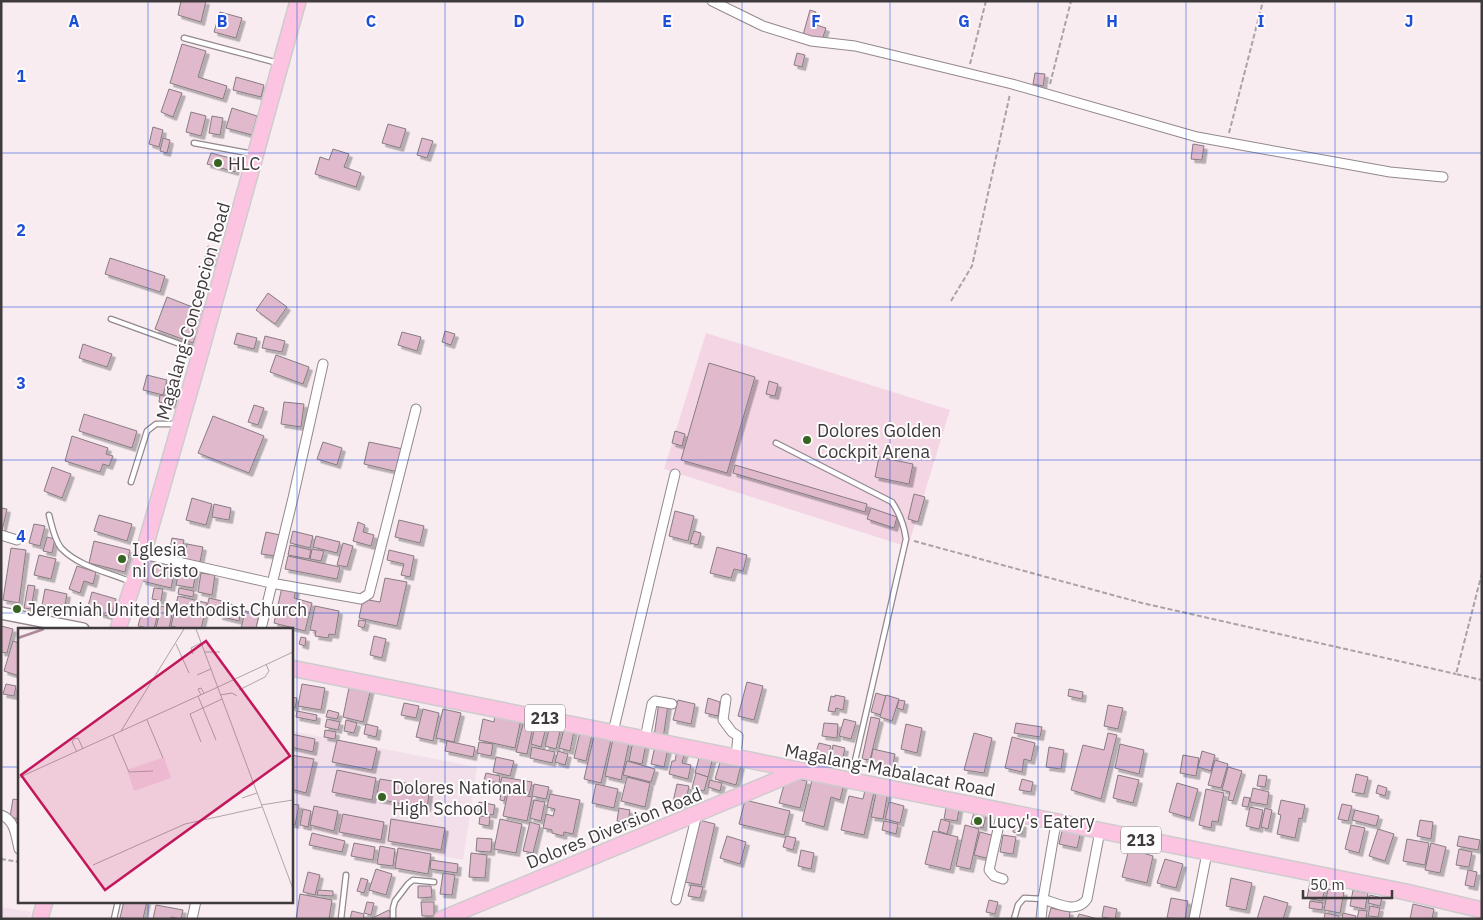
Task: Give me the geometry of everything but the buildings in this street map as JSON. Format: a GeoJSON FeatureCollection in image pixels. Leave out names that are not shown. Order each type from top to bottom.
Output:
{"type":"FeatureCollection","features":[{"type":"Feature","properties":{"kind":"main road","name":"Magalang-Concepcion Road"},"geometry":{"type":"LineString","coordinates":[[118,628],[134,584],[180,424],[257,154],[298,1]]}},
{"type":"Feature","properties":{"kind":"main road","name":"Magalang-Mabalacat Road"},"geometry":{"type":"LineString","coordinates":[[292,668],[1406,892],[1482,910]]}},
{"type":"Feature","properties":{"kind":"main road","name":"Dolores Diversion Road"},"geometry":{"type":"LineString","coordinates":[[443,919],[799,770]]}},
{"type":"Feature","properties":{"kind":"main road"},"geometry":{"type":"LineString","coordinates":[[40,919],[45,902]]}},
{"type":"Feature","properties":{"kind":"street"},"geometry":{"type":"LineString","coordinates":[[712,1],[764,26],[811,41],[855,46],[1012,84],[1197,137],[1390,172],[1443,177]]}},
{"type":"Feature","properties":{"kind":"street"},"geometry":{"type":"LineString","coordinates":[[261,628],[323,364]]}},
{"type":"Feature","properties":{"kind":"street"},"geometry":{"type":"LineString","coordinates":[[142,554],[271,583],[361,598],[369,594],[416,409]]}},
{"type":"Feature","properties":{"kind":"street"},"geometry":{"type":"LineString","coordinates":[[613,732],[675,474]]}},
{"type":"Feature","properties":{"kind":"street"},"geometry":{"type":"LineString","coordinates":[[1,534],[17,540]]}},
{"type":"Feature","properties":{"kind":"street"},"geometry":{"type":"LineString","coordinates":[[1,613],[78,628]]}},
{"type":"Feature","properties":{"kind":"street"},"geometry":{"type":"LineString","coordinates":[[726,699],[723,720],[732,732],[738,736],[736,757]]}},
{"type":"Feature","properties":{"kind":"street"},"geometry":{"type":"LineString","coordinates":[[645,739],[652,704],[655,701],[672,704]]}},
{"type":"Feature","properties":{"kind":"street"},"geometry":{"type":"LineString","coordinates":[[1002,811],[989,870],[994,876],[1003,879]]}},
{"type":"Feature","properties":{"kind":"street"},"geometry":{"type":"LineString","coordinates":[[1,814],[12,822],[18,845]]}},
{"type":"Feature","properties":{"kind":"street"},"geometry":{"type":"LineString","coordinates":[[676,900],[697,814]]}},
{"type":"Feature","properties":{"kind":"street"},"geometry":{"type":"LineString","coordinates":[[1041,919],[1056,823]]}},
{"type":"Feature","properties":{"kind":"street"},"geometry":{"type":"LineString","coordinates":[[1043,900],[1072,907],[1077,907],[1086,902],[1089,895],[1100,831]]}},
{"type":"Feature","properties":{"kind":"street"},"geometry":{"type":"LineString","coordinates":[[1194,919],[1207,853]]}},
{"type":"Feature","properties":{"kind":"street"},"geometry":{"type":"LineString","coordinates":[[192,919],[196,902]]}},
{"type":"Feature","properties":{"kind":"lane"},"geometry":{"type":"LineString","coordinates":[[184,38],[281,64]]}},
{"type":"Feature","properties":{"kind":"lane"},"geometry":{"type":"LineString","coordinates":[[194,143],[257,154]]}},
{"type":"Feature","properties":{"kind":"lane"},"geometry":{"type":"LineString","coordinates":[[111,319],[200,352]]}},
{"type":"Feature","properties":{"kind":"lane"},"geometry":{"type":"LineString","coordinates":[[131,482],[147,431],[156,424],[180,424]]}},
{"type":"Feature","properties":{"kind":"lane"},"geometry":{"type":"LineString","coordinates":[[776,443],[892,502],[901,516],[906,539],[850,780]]}},
{"type":"Feature","properties":{"kind":"lane"},"geometry":{"type":"LineString","coordinates":[[49,515],[55,536],[66,552],[83,564],[134,584]]}},
{"type":"Feature","properties":{"kind":"lane"},"geometry":{"type":"LineString","coordinates":[[342,919],[346,875]]}},
{"type":"Feature","properties":{"kind":"lane"},"geometry":{"type":"LineString","coordinates":[[393,919],[395,901],[408,884],[414,880],[434,882]]}},
{"type":"Feature","properties":{"kind":"lane"},"geometry":{"type":"LineString","coordinates":[[1014,919],[1018,905],[1024,898],[1043,900]]}},
{"type":"Feature","properties":{"kind":"lane"},"geometry":{"type":"LineString","coordinates":[[114,919],[118,902]]}},
{"type":"Feature","properties":{"kind":"path"},"geometry":{"type":"LineString","coordinates":[[968,74],[986,1]]}},
{"type":"Feature","properties":{"kind":"path"},"geometry":{"type":"LineString","coordinates":[[1047,94],[1071,1]]}},
{"type":"Feature","properties":{"kind":"path"},"geometry":{"type":"LineString","coordinates":[[1227,142],[1263,1]]}},
{"type":"Feature","properties":{"kind":"path"},"geometry":{"type":"LineString","coordinates":[[951,301],[972,266],[1012,84]]}},
{"type":"Feature","properties":{"kind":"path"},"geometry":{"type":"LineString","coordinates":[[906,539],[1142,602],[1482,680]]}},
{"type":"Feature","properties":{"kind":"path"},"geometry":{"type":"LineString","coordinates":[[1456,674],[1482,573]]}},
{"type":"Feature","properties":{"kind":"path"},"geometry":{"type":"LineString","coordinates":[[1,859],[18,862]]}},
{"type":"Feature","properties":{"kind":"shaded area","name":"Dolores Golden Cockpit Arena"},"geometry":{"type":"Polygon","coordinates":[[[706,333],[950,410],[908,547],[664,469],[706,333]]]}},
{"type":"Feature","properties":{"kind":"shaded area","name":"Dolores National High School"},"geometry":{"type":"Polygon","coordinates":[[[292,731],[477,767],[463,860],[292,827],[292,731]]]}},
{"type":"Feature","properties":{"kind":"shaded area"},"geometry":{"type":"Polygon","coordinates":[[[1,907],[31,912],[29,919],[1,919],[1,907]]]}},
{"type":"Feature","properties":{"kind":"place","name":"HLC"},"geometry":{"type":"Point","coordinates":[218,163]}},
{"type":"Feature","properties":{"kind":"place","name":"Dolores Golden Cockpit Arena"},"geometry":{"type":"Point","coordinates":[807,440]}},
{"type":"Feature","properties":{"kind":"place","name":"Iglesia ni Cristo"},"geometry":{"type":"Point","coordinates":[122,559]}},
{"type":"Feature","properties":{"kind":"place","name":"Jeremiah United Methodist Church"},"geometry":{"type":"Point","coordinates":[17,609]}},
{"type":"Feature","properties":{"kind":"place","name":"Dolores National High School"},"geometry":{"type":"Point","coordinates":[382,797]}},
{"type":"Feature","properties":{"kind":"place","name":"Lucy's Eatery"},"geometry":{"type":"Point","coordinates":[978,821]}}]}
